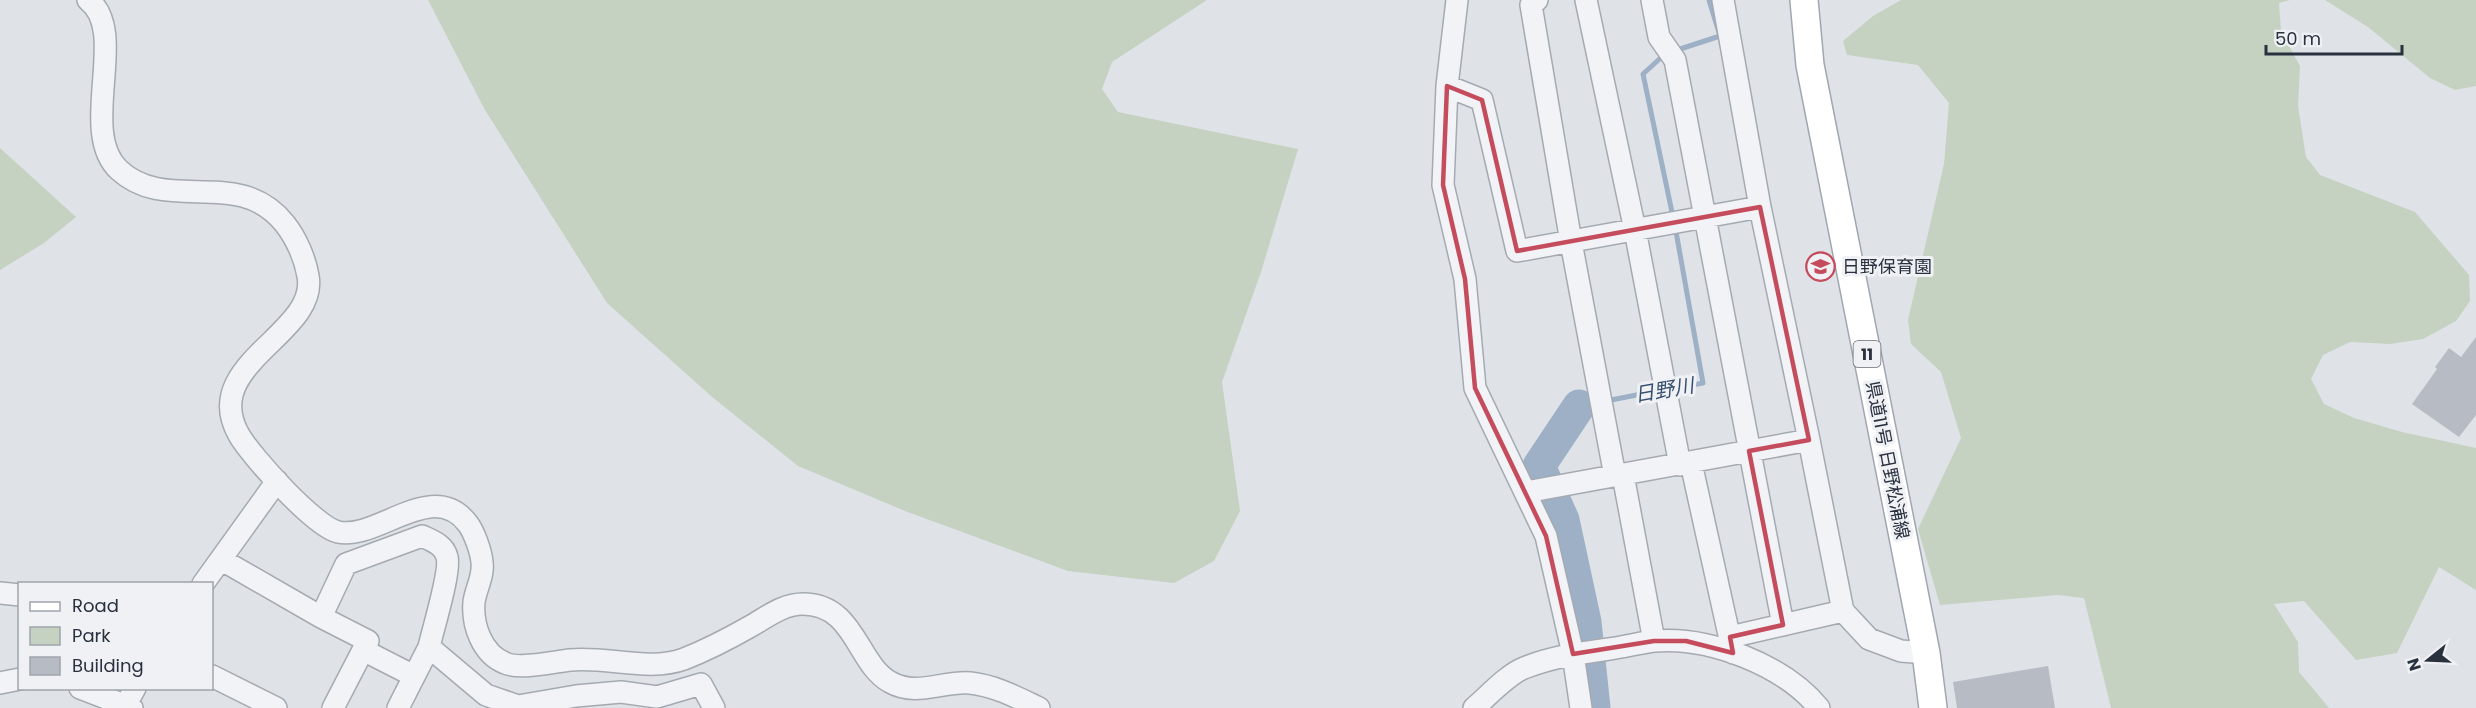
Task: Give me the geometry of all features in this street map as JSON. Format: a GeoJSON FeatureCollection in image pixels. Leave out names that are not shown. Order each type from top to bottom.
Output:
{"type":"FeatureCollection","features":[{"type":"Feature","properties":{"kind":"main road","name":"県道11号 日野松浦線"},"geometry":{"type":"LineString","coordinates":[[1804,0],[1810,65],[1926,653],[1933,708]]}},
{"type":"Feature","properties":{"kind":"street"},"geometry":{"type":"LineString","coordinates":[[88,0],[97,7],[104,29],[102,127],[105,147],[111,161],[123,174],[163,190],[237,194],[252,197],[277,214],[288,228],[299,247],[309,276],[309,296],[301,311],[250,362],[237,384],[232,399],[231,417],[237,433],[248,449],[297,502],[337,532],[357,531],[420,508],[440,507],[455,511],[469,525],[482,559],[482,575],[474,600],[474,620],[480,639],[493,655],[508,665],[577,659],[654,664],[681,660],[784,607],[805,603],[831,611],[852,632],[886,680],[893,684],[908,690],[966,682],[995,687],[1039,708]]}},
{"type":"Feature","properties":{"kind":"street"},"geometry":{"type":"LineString","coordinates":[[1456,0],[1447,86],[1443,185],[1465,279],[1476,388],[1546,536],[1573,654],[1581,708]]}},
{"type":"Feature","properties":{"kind":"street"},"geometry":{"type":"LineString","coordinates":[[1537,0],[1531,5],[1571,243],[1654,641]]}},
{"type":"Feature","properties":{"kind":"street"},"geometry":{"type":"LineString","coordinates":[[1586,0],[1686,464],[1732,645],[1779,673],[1808,694],[1819,708]]}},
{"type":"Feature","properties":{"kind":"street"},"geometry":{"type":"LineString","coordinates":[[1652,0],[1659,37],[1675,60],[1783,625]]}},
{"type":"Feature","properties":{"kind":"street"},"geometry":{"type":"LineString","coordinates":[[1723,0],[1760,207],[1843,611],[1869,639],[1901,651],[1926,653]]}},
{"type":"Feature","properties":{"kind":"street"},"geometry":{"type":"LineString","coordinates":[[1447,86],[1482,100],[1517,252],[1760,207]]}},
{"type":"Feature","properties":{"kind":"street"},"geometry":{"type":"LineString","coordinates":[[1526,492],[1809,440]]}},
{"type":"Feature","properties":{"kind":"street"},"geometry":{"type":"LineString","coordinates":[[205,582],[277,481]]}},
{"type":"Feature","properties":{"kind":"street"},"geometry":{"type":"LineString","coordinates":[[321,616],[346,564],[422,536],[440,544],[448,558],[429,647],[398,708]]}},
{"type":"Feature","properties":{"kind":"street"},"geometry":{"type":"LineString","coordinates":[[222,560],[368,641],[333,708]]}},
{"type":"Feature","properties":{"kind":"street"},"geometry":{"type":"LineString","coordinates":[[0,593],[18,595]]}},
{"type":"Feature","properties":{"kind":"street"},"geometry":{"type":"LineString","coordinates":[[1474,708],[1521,668],[1573,654],[1654,641],[1732,645],[1783,625],[1843,611]]}},
{"type":"Feature","properties":{"kind":"street"},"geometry":{"type":"LineString","coordinates":[[429,647],[486,695],[518,706],[534,706],[576,696],[598,701],[621,692],[657,697],[701,684],[714,708]]}},
{"type":"Feature","properties":{"kind":"street"},"geometry":{"type":"LineString","coordinates":[[363,650],[414,676]]}},
{"type":"Feature","properties":{"kind":"street"},"geometry":{"type":"LineString","coordinates":[[213,676],[276,708]]}},
{"type":"Feature","properties":{"kind":"street"},"geometry":{"type":"LineString","coordinates":[[0,683],[18,679]]}},
{"type":"Feature","properties":{"kind":"street"},"geometry":{"type":"LineString","coordinates":[[87,690],[129,702]]}},
{"type":"Feature","properties":{"kind":"highlighted area"},"geometry":{"type":"Polygon","coordinates":[[[1447,86],[1482,100],[1517,251],[1760,207],[1809,440],[1749,451],[1783,625],[1730,637],[1733,653],[1686,641],[1654,641],[1573,654],[1546,536],[1475,388],[1465,279],[1443,185],[1447,86]]]}},
{"type":"Feature","properties":{"kind":"green space"},"geometry":{"type":"Polygon","coordinates":[[[428,0],[1207,0],[1112,62],[1102,89],[1118,112],[1298,149],[1261,272],[1222,382],[1240,511],[1214,561],[1174,583],[1068,571],[905,511],[798,466],[711,396],[607,303],[485,110],[428,0]]]}},
{"type":"Feature","properties":{"kind":"green space"},"geometry":{"type":"Polygon","coordinates":[[[1901,0],[2290,0],[2279,3],[2281,31],[2300,66],[2298,106],[2306,157],[2320,175],[2415,212],[2469,275],[2470,301],[2456,321],[2423,339],[2390,344],[2350,342],[2323,355],[2311,379],[2324,404],[2354,418],[2402,432],[2476,448],[2476,590],[2439,567],[2397,653],[2356,660],[2304,601],[2274,604],[2298,642],[2299,672],[2329,708],[2111,708],[2084,598],[2058,595],[1940,605],[1918,529],[1961,438],[1941,372],[1911,344],[1908,320],[1944,164],[1949,103],[1918,65],[1847,55],[1843,41],[1873,16],[1901,0]]]}},
{"type":"Feature","properties":{"kind":"green space"},"geometry":{"type":"Polygon","coordinates":[[[2325,0],[2476,0],[2476,86],[2455,90],[2430,78],[2368,27],[2325,0]]]}},
{"type":"Feature","properties":{"kind":"green space"},"geometry":{"type":"Polygon","coordinates":[[[0,148],[76,217],[44,243],[0,270],[0,148]]]}},
{"type":"Feature","properties":{"kind":"building"},"geometry":{"type":"Polygon","coordinates":[[[2476,337],[2476,415],[2459,437],[2412,404],[2449,348],[2461,357],[2476,337]]]}},
{"type":"Feature","properties":{"kind":"building"},"geometry":{"type":"Polygon","coordinates":[[[2048,666],[2055,708],[1957,708],[1953,682],[2048,666]]]}},
{"type":"Feature","properties":{"kind":"waterway","name":"日野川"},"geometry":{"type":"LineString","coordinates":[[1674,51],[1720,36],[1709,0]]}},
{"type":"Feature","properties":{"kind":"waterway","name":"日野川"},"geometry":{"type":"LineString","coordinates":[[1665,54],[1643,74],[1673,217]]}},
{"type":"Feature","properties":{"kind":"waterway","name":"日野川"},"geometry":{"type":"LineString","coordinates":[[1671,389],[1703,383],[1675,226]]}},
{"type":"Feature","properties":{"kind":"waterway","name":"日野川"},"geometry":{"type":"LineString","coordinates":[[1606,401],[1662,390]]}},
{"type":"Feature","properties":{"kind":"waterway","name":"日野川"},"geometry":{"type":"LineString","coordinates":[[1579,406],[1597,402]]}},
{"type":"Feature","properties":{"kind":"waterway","name":"日野川"},"geometry":{"type":"LineString","coordinates":[[1579,406],[1539,466],[1563,520],[1585,622],[1594,708]]}},
{"type":"Feature","properties":{"kind":"place","name":"日野保育園"},"geometry":{"type":"Point","coordinates":[1821,266]}}]}
